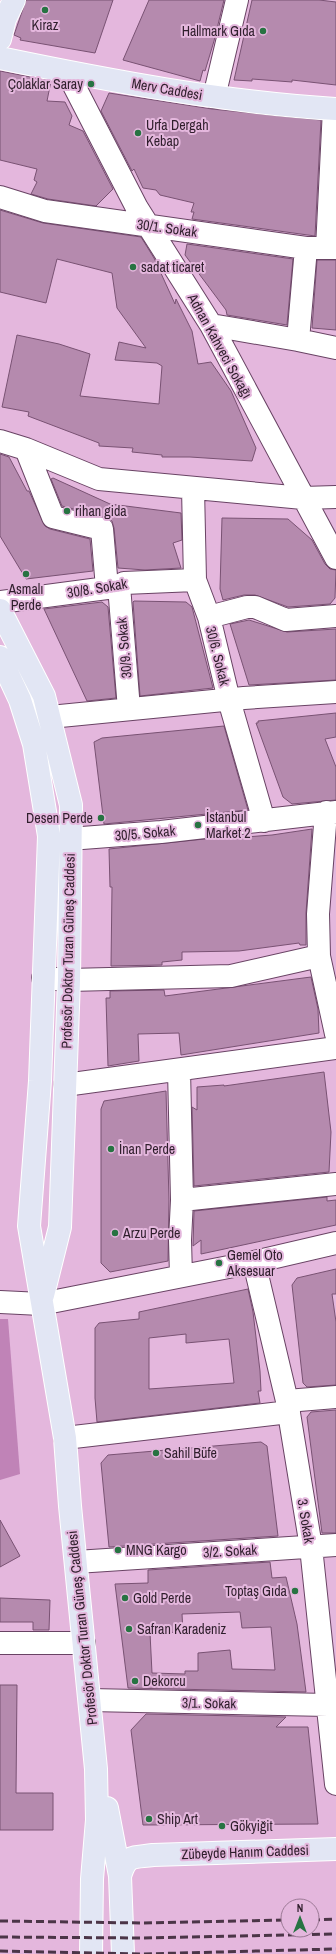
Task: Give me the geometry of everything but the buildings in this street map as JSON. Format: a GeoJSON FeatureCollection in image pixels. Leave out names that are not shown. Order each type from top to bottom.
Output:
{"type":"FeatureCollection","features":[{"type":"Feature","properties":{"kind":"main road"},"geometry":{"type":"LineString","coordinates":[[0,39],[14,0]]}},
{"type":"Feature","properties":{"kind":"main road","name":"Merv Caddesi"},"geometry":{"type":"LineString","coordinates":[[0,58],[66,72],[214,97],[335,109]]}},
{"type":"Feature","properties":{"kind":"main road","name":"Profesör Doktor Turan Güneş Caddesi"},"geometry":{"type":"LineString","coordinates":[[0,610],[44,696],[71,805],[59,838],[44,978],[40,1081],[29,1226],[41,1304],[65,1438],[96,1769],[97,1820],[92,1878],[91,1954]]}},
{"type":"Feature","properties":{"kind":"main road","name":"Profesör Doktor Turan Güneş Caddesi"},"geometry":{"type":"LineString","coordinates":[[0,657],[20,700],[34,744],[59,838],[69,980],[60,1227],[41,1304]]}},
{"type":"Feature","properties":{"kind":"main road"},"geometry":{"type":"LineString","coordinates":[[96,1769],[107,1808],[120,1876],[123,1954]]}},
{"type":"Feature","properties":{"kind":"main road"},"geometry":{"type":"LineString","coordinates":[[107,1808],[116,1827],[131,1847],[153,1855]]}},
{"type":"Feature","properties":{"kind":"main road","name":"Zübeyde Hanım Caddesi"},"geometry":{"type":"LineString","coordinates":[[153,1855],[336,1849]]}},
{"type":"Feature","properties":{"kind":"main road"},"geometry":{"type":"LineString","coordinates":[[120,1876],[124,1863],[129,1859],[153,1855]]}},
{"type":"Feature","properties":{"kind":"street"},"geometry":{"type":"LineString","coordinates":[[214,97],[237,0]]}},
{"type":"Feature","properties":{"kind":"street","name":"Adnan Kahveci Sokağı"},"geometry":{"type":"LineString","coordinates":[[66,72],[147,225],[211,325],[336,558]]}},
{"type":"Feature","properties":{"kind":"street"},"geometry":{"type":"LineString","coordinates":[[331,248],[335,109]]}},
{"type":"Feature","properties":{"kind":"street","name":"30/1. Sokak"},"geometry":{"type":"LineString","coordinates":[[0,197],[45,211],[306,248],[331,248]]}},
{"type":"Feature","properties":{"kind":"street"},"geometry":{"type":"LineString","coordinates":[[298,340],[306,248]]}},
{"type":"Feature","properties":{"kind":"street"},"geometry":{"type":"LineString","coordinates":[[211,325],[336,348]]}},
{"type":"Feature","properties":{"kind":"street"},"geometry":{"type":"LineString","coordinates":[[0,441],[26,449],[99,479],[303,498],[336,497]]}},
{"type":"Feature","properties":{"kind":"street","name":"30/9. Sokak"},"geometry":{"type":"LineString","coordinates":[[26,449],[53,517],[102,529],[113,587],[129,709]]}},
{"type":"Feature","properties":{"kind":"street","name":"30/6. Sokak"},"geometry":{"type":"LineString","coordinates":[[193,488],[195,580],[209,617],[229,700],[264,820]]}},
{"type":"Feature","properties":{"kind":"street","name":"30/8. Sokak"},"geometry":{"type":"LineString","coordinates":[[0,602],[113,587],[124,583],[195,580]]}},
{"type":"Feature","properties":{"kind":"street"},"geometry":{"type":"LineString","coordinates":[[209,617],[247,607],[255,607],[286,620],[336,616]]}},
{"type":"Feature","properties":{"kind":"street"},"geometry":{"type":"LineString","coordinates":[[50,717],[229,700],[336,692]]}},
{"type":"Feature","properties":{"kind":"street"},"geometry":{"type":"LineString","coordinates":[[331,812],[318,914],[319,956],[336,1034]]}},
{"type":"Feature","properties":{"kind":"street","name":"30/5. Sokak"},"geometry":{"type":"LineString","coordinates":[[59,838],[264,820],[331,812]]}},
{"type":"Feature","properties":{"kind":"street"},"geometry":{"type":"LineString","coordinates":[[44,978],[69,980],[231,976],[319,956]]}},
{"type":"Feature","properties":{"kind":"street"},"geometry":{"type":"LineString","coordinates":[[65,1084],[336,1048]]}},
{"type":"Feature","properties":{"kind":"street"},"geometry":{"type":"LineString","coordinates":[[179,1070],[182,1200],[180,1240],[181,1276]]}},
{"type":"Feature","properties":{"kind":"street"},"geometry":{"type":"LineString","coordinates":[[182,1200],[336,1184]]}},
{"type":"Feature","properties":{"kind":"street"},"geometry":{"type":"LineString","coordinates":[[0,1302],[41,1304],[254,1262],[336,1243]]}},
{"type":"Feature","properties":{"kind":"street","name":"3. Sokak"},"geometry":{"type":"LineString","coordinates":[[254,1262],[288,1407],[311,1547],[336,1784]]}},
{"type":"Feature","properties":{"kind":"street"},"geometry":{"type":"LineString","coordinates":[[65,1438],[288,1407],[336,1398]]}},
{"type":"Feature","properties":{"kind":"street","name":"3/2. Sokak"},"geometry":{"type":"LineString","coordinates":[[76,1562],[336,1545]]}},
{"type":"Feature","properties":{"kind":"street"},"geometry":{"type":"LineString","coordinates":[[0,1643],[84,1643]]}},
{"type":"Feature","properties":{"kind":"street","name":"3/1. Sokak"},"geometry":{"type":"LineString","coordinates":[[90,1700],[328,1705]]}},
{"type":"Feature","properties":{"kind":"shaded area"},"geometry":{"type":"Polygon","coordinates":[[[0,1319],[8,1319],[20,1474],[0,1480],[0,1319]]]}},
{"type":"Feature","properties":{"kind":"railway"},"geometry":{"type":"LineString","coordinates":[[320,1920],[336,1919]]}},
{"type":"Feature","properties":{"kind":"railway"},"geometry":{"type":"LineString","coordinates":[[0,1921],[142,1923],[280,1920]]}},
{"type":"Feature","properties":{"kind":"railway"},"geometry":{"type":"LineString","coordinates":[[0,1937],[143,1938],[336,1934]]}},
{"type":"Feature","properties":{"kind":"railway"},"geometry":{"type":"LineString","coordinates":[[0,1951],[143,1954],[336,1949]]}},
{"type":"Feature","properties":{"kind":"place","name":"Kiraz"},"geometry":{"type":"Point","coordinates":[45,10]}},
{"type":"Feature","properties":{"kind":"place","name":"Hallmark Gıda"},"geometry":{"type":"Point","coordinates":[263,31]}},
{"type":"Feature","properties":{"kind":"place","name":"Çolaklar Saray"},"geometry":{"type":"Point","coordinates":[91,84]}},
{"type":"Feature","properties":{"kind":"place","name":"Urfa Dergah Kebap"},"geometry":{"type":"Point","coordinates":[138,133]}},
{"type":"Feature","properties":{"kind":"place","name":"sadat ticaret"},"geometry":{"type":"Point","coordinates":[133,267]}},
{"type":"Feature","properties":{"kind":"place","name":"rihan gida"},"geometry":{"type":"Point","coordinates":[67,511]}},
{"type":"Feature","properties":{"kind":"place","name":"Asmalı Perde"},"geometry":{"type":"Point","coordinates":[26,574]}},
{"type":"Feature","properties":{"kind":"place","name":"Desen Perde"},"geometry":{"type":"Point","coordinates":[101,818]}},
{"type":"Feature","properties":{"kind":"place","name":"İstanbul Market 2"},"geometry":{"type":"Point","coordinates":[198,825]}},
{"type":"Feature","properties":{"kind":"place","name":"İnan Perde"},"geometry":{"type":"Point","coordinates":[111,1149]}},
{"type":"Feature","properties":{"kind":"place","name":"Arzu Perde"},"geometry":{"type":"Point","coordinates":[115,1233]}},
{"type":"Feature","properties":{"kind":"place","name":"Gemel Oto Aksesuar"},"geometry":{"type":"Point","coordinates":[219,1263]}},
{"type":"Feature","properties":{"kind":"place","name":"Sahil Büfe"},"geometry":{"type":"Point","coordinates":[156,1453]}},
{"type":"Feature","properties":{"kind":"place","name":"MNG Kargo"},"geometry":{"type":"Point","coordinates":[118,1550]}},
{"type":"Feature","properties":{"kind":"place","name":"Toptaş Gıda"},"geometry":{"type":"Point","coordinates":[295,1591]}},
{"type":"Feature","properties":{"kind":"place","name":"Gold Perde"},"geometry":{"type":"Point","coordinates":[125,1598]}},
{"type":"Feature","properties":{"kind":"place","name":"Safran Karadeniz"},"geometry":{"type":"Point","coordinates":[129,1629]}},
{"type":"Feature","properties":{"kind":"place","name":"Dekorcu"},"geometry":{"type":"Point","coordinates":[135,1681]}},
{"type":"Feature","properties":{"kind":"place","name":"Ship Art"},"geometry":{"type":"Point","coordinates":[149,1819]}},
{"type":"Feature","properties":{"kind":"place","name":"Gökyiğit"},"geometry":{"type":"Point","coordinates":[222,1826]}}]}
